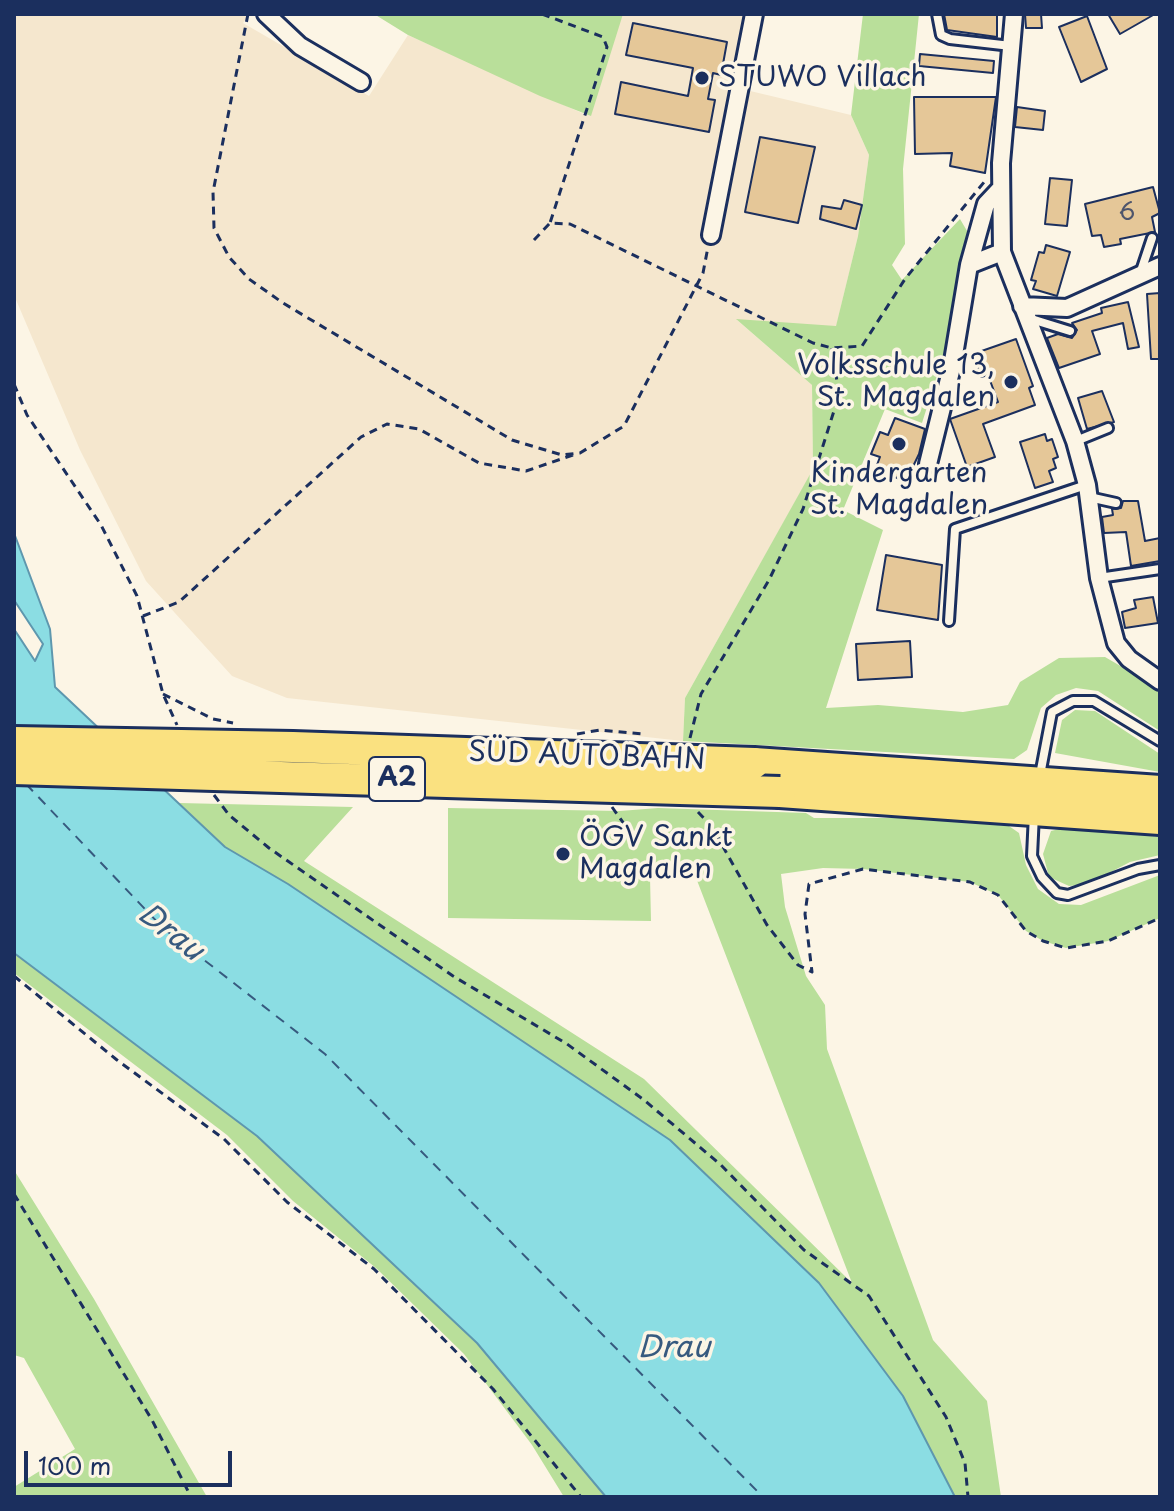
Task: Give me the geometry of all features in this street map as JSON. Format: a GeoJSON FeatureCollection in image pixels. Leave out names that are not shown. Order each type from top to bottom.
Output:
{"type":"FeatureCollection","features":[{"type":"Feature","properties":{"kind":"highway","name":"SÜD AUTOBAHN"},"geometry":{"type":"LineString","coordinates":[[14,742],[293,747],[754,763],[1037,794],[1160,819]]}},
{"type":"Feature","properties":{"kind":"highway","name":"SÜD AUTOBAHN"},"geometry":{"type":"LineString","coordinates":[[14,769],[780,792],[1037,794],[1160,791]]}},
{"type":"Feature","properties":{"kind":"street"},"geometry":{"type":"LineString","coordinates":[[266,14],[300,46],[361,82]]}},
{"type":"Feature","properties":{"kind":"street"},"geometry":{"type":"LineString","coordinates":[[711,235],[754,14]]}},
{"type":"Feature","properties":{"kind":"street"},"geometry":{"type":"LineString","coordinates":[[1014,14],[1001,163],[1002,252],[1075,441],[1088,491],[1099,578],[1116,643],[1129,659],[1160,681]]}},
{"type":"Feature","properties":{"kind":"street"},"geometry":{"type":"LineString","coordinates":[[928,464],[952,367],[969,265],[986,204],[1001,188]]}},
{"type":"Feature","properties":{"kind":"street"},"geometry":{"type":"LineString","coordinates":[[969,265],[1002,252]]}},
{"type":"Feature","properties":{"kind":"street"},"geometry":{"type":"LineString","coordinates":[[1025,312],[1067,308],[1160,266]]}},
{"type":"Feature","properties":{"kind":"lane"},"geometry":{"type":"LineString","coordinates":[[937,14],[941,35],[950,39],[1012,46]]}},
{"type":"Feature","properties":{"kind":"lane"},"geometry":{"type":"LineString","coordinates":[[1140,275],[1152,238]]}},
{"type":"Feature","properties":{"kind":"lane"},"geometry":{"type":"LineString","coordinates":[[1025,312],[1070,331]]}},
{"type":"Feature","properties":{"kind":"lane"},"geometry":{"type":"LineString","coordinates":[[1075,441],[1108,428]]}},
{"type":"Feature","properties":{"kind":"lane"},"geometry":{"type":"LineString","coordinates":[[949,621],[955,529],[1088,491],[1116,503]]}},
{"type":"Feature","properties":{"kind":"lane"},"geometry":{"type":"LineString","coordinates":[[1099,578],[1160,569]]}},
{"type":"Feature","properties":{"kind":"lane"},"geometry":{"type":"LineString","coordinates":[[1160,741],[1094,701],[1073,701],[1052,712],[1037,794],[1032,856],[1042,877],[1057,893],[1068,895],[1138,869],[1160,865]]}},
{"type":"Feature","properties":{"kind":"path"},"geometry":{"type":"LineString","coordinates":[[248,14],[213,192],[214,228],[229,257],[249,279],[283,303],[512,440],[562,455],[580,453]]}},
{"type":"Feature","properties":{"kind":"path"},"geometry":{"type":"LineString","coordinates":[[534,240],[550,223],[607,47],[603,37],[542,14]]}},
{"type":"Feature","properties":{"kind":"path"},"geometry":{"type":"LineString","coordinates":[[550,223],[570,224],[813,343],[832,348],[862,346],[948,222],[1001,163]]}},
{"type":"Feature","properties":{"kind":"path"},"geometry":{"type":"LineString","coordinates":[[143,616],[179,602],[361,437],[387,424],[419,429],[479,463],[526,471],[580,453],[624,426],[697,286],[711,235]]}},
{"type":"Feature","properties":{"kind":"path"},"geometry":{"type":"LineString","coordinates":[[14,384],[27,415],[101,525],[137,596],[163,694],[179,731]]}},
{"type":"Feature","properties":{"kind":"path"},"geometry":{"type":"LineString","coordinates":[[570,739],[582,731],[644,734]]}},
{"type":"Feature","properties":{"kind":"path"},"geometry":{"type":"LineString","coordinates":[[208,787],[229,815],[269,848],[453,976],[556,1037],[644,1100],[721,1165],[804,1250],[869,1296],[946,1417],[965,1463],[968,1497]]}},
{"type":"Feature","properties":{"kind":"path"},"geometry":{"type":"LineString","coordinates":[[14,976],[117,1060],[224,1139],[287,1202],[374,1269],[493,1389],[581,1497]]}},
{"type":"Feature","properties":{"kind":"path"},"geometry":{"type":"LineString","coordinates":[[14,1194],[145,1407],[191,1497]]}},
{"type":"Feature","properties":{"kind":"shaded area"},"geometry":{"type":"Polygon","coordinates":[[[14,14],[250,14],[243,23],[369,96],[408,35],[584,114],[623,14],[762,14],[746,90],[851,115],[869,155],[858,236],[836,327],[737,320],[812,385],[813,470],[685,698],[683,741],[287,698],[232,676],[146,581],[80,450],[14,295],[14,14]]]}},
{"type":"Feature","properties":{"kind":"green space"},"geometry":{"type":"Polygon","coordinates":[[[374,14],[623,14],[591,116],[408,35],[374,14]]]}},
{"type":"Feature","properties":{"kind":"green space"},"geometry":{"type":"Polygon","coordinates":[[[863,14],[919,14],[903,169],[905,244],[892,265],[902,280],[960,219],[970,236],[946,347],[922,423],[885,409],[843,510],[883,530],[826,708],[878,705],[963,712],[1008,705],[1020,682],[1059,658],[1105,657],[1160,689],[1160,731],[1098,691],[1076,688],[1056,695],[1041,708],[1027,750],[1014,759],[683,741],[685,698],[813,469],[812,385],[736,319],[836,326],[858,236],[869,155],[851,115],[863,14]]]}},
{"type":"Feature","properties":{"kind":"green space"},"geometry":{"type":"Polygon","coordinates":[[[1075,710],[1095,711],[1160,754],[1160,772],[1055,753],[1062,720],[1075,710]]]}},
{"type":"Feature","properties":{"kind":"green space"},"geometry":{"type":"Polygon","coordinates":[[[179,803],[353,807],[304,861],[644,1079],[852,1283],[693,870],[650,877],[651,921],[448,918],[448,808],[620,811],[658,808],[806,813],[814,818],[920,818],[1009,826],[1019,833],[1026,865],[1038,889],[1059,904],[1081,905],[1160,875],[1160,918],[1108,941],[1066,948],[1043,941],[1026,931],[998,895],[970,882],[863,869],[823,868],[781,874],[785,907],[806,976],[825,1005],[827,1049],[933,1340],[987,1401],[1001,1497],[955,1497],[903,1396],[254,865],[225,847],[179,803]]]}},
{"type":"Feature","properties":{"kind":"green space"},"geometry":{"type":"Polygon","coordinates":[[[1067,827],[1160,837],[1160,855],[1130,862],[1088,884],[1069,886],[1049,877],[1043,854],[1051,831],[1067,827]]]}},
{"type":"Feature","properties":{"kind":"green space"},"geometry":{"type":"Polygon","coordinates":[[[14,953],[257,1136],[477,1343],[606,1497],[564,1497],[532,1445],[464,1354],[376,1268],[293,1201],[227,1135],[14,973],[14,953]]]}},
{"type":"Feature","properties":{"kind":"green space"},"geometry":{"type":"Polygon","coordinates":[[[14,1170],[94,1299],[207,1497],[14,1497],[14,1487],[75,1449],[24,1358],[14,1355],[14,1170]]]}},
{"type":"Feature","properties":{"kind":"water","name":"Drau"},"geometry":{"type":"Polygon","coordinates":[[[14,533],[50,629],[55,687],[225,847],[288,884],[670,1140],[819,1283],[903,1396],[955,1497],[606,1497],[477,1343],[257,1136],[14,953],[14,629],[35,661],[43,644],[14,600],[14,533]]]}},
{"type":"Feature","properties":{"kind":"building"},"geometry":{"type":"Polygon","coordinates":[[[944,14],[997,14],[997,37],[947,30],[944,14]]]}},
{"type":"Feature","properties":{"kind":"building"},"geometry":{"type":"Polygon","coordinates":[[[1025,14],[1041,14],[1042,28],[1026,28],[1025,14]]]}},
{"type":"Feature","properties":{"kind":"building"},"geometry":{"type":"Polygon","coordinates":[[[1108,14],[1155,14],[1120,34],[1108,14]]]}},
{"type":"Feature","properties":{"kind":"building"},"geometry":{"type":"Polygon","coordinates":[[[1087,16],[1107,69],[1081,82],[1059,27],[1087,16]]]}},
{"type":"Feature","properties":{"kind":"building","name":"STUWO Villach"},"geometry":{"type":"Polygon","coordinates":[[[633,23],[727,42],[721,75],[713,73],[708,99],[715,100],[709,132],[615,114],[621,82],[688,96],[693,68],[626,55],[633,23]]]}},
{"type":"Feature","properties":{"kind":"building"},"geometry":{"type":"Polygon","coordinates":[[[920,54],[994,61],[993,73],[919,66],[920,54]]]}},
{"type":"Feature","properties":{"kind":"building"},"geometry":{"type":"Polygon","coordinates":[[[914,97],[996,97],[985,173],[950,166],[952,153],[915,154],[914,97]]]}},
{"type":"Feature","properties":{"kind":"building"},"geometry":{"type":"Polygon","coordinates":[[[1017,107],[1045,111],[1043,130],[1015,127],[1017,107]]]}},
{"type":"Feature","properties":{"kind":"building"},"geometry":{"type":"Polygon","coordinates":[[[760,137],[815,147],[798,223],[745,212],[760,137]]]}},
{"type":"Feature","properties":{"kind":"building"},"geometry":{"type":"Polygon","coordinates":[[[1050,178],[1072,180],[1067,226],[1045,224],[1050,178]]]}},
{"type":"Feature","properties":{"kind":"building"},"geometry":{"type":"Polygon","coordinates":[[[1153,187],[1160,213],[1152,217],[1155,232],[1120,239],[1121,244],[1104,247],[1101,235],[1092,236],[1085,204],[1153,187]]]}},
{"type":"Feature","properties":{"kind":"building"},"geometry":{"type":"Polygon","coordinates":[[[844,200],[862,205],[856,229],[820,219],[822,206],[841,209],[844,200]]]}},
{"type":"Feature","properties":{"kind":"building"},"geometry":{"type":"Polygon","coordinates":[[[1046,245],[1070,252],[1057,296],[1033,289],[1036,281],[1031,280],[1039,252],[1044,253],[1046,245]]]}},
{"type":"Feature","properties":{"kind":"building"},"geometry":{"type":"Polygon","coordinates":[[[1160,293],[1160,359],[1151,359],[1147,294],[1160,293]]]}},
{"type":"Feature","properties":{"kind":"building"},"geometry":{"type":"Polygon","coordinates":[[[1128,302],[1139,347],[1128,349],[1123,323],[1092,331],[1100,354],[1059,368],[1047,338],[1058,334],[1072,338],[1077,330],[1072,323],[1102,313],[1101,308],[1128,302]]]}},
{"type":"Feature","properties":{"kind":"building"},"geometry":{"type":"Polygon","coordinates":[[[1016,339],[1033,386],[1029,388],[1035,405],[983,424],[995,457],[967,467],[950,419],[998,402],[988,375],[981,377],[973,354],[1016,339]]]}},
{"type":"Feature","properties":{"kind":"building"},"geometry":{"type":"Polygon","coordinates":[[[1102,391],[1114,422],[1087,429],[1078,398],[1102,391]]]}},
{"type":"Feature","properties":{"kind":"building","name":"Kindergarten St. Magdalen"},"geometry":{"type":"Polygon","coordinates":[[[895,418],[925,429],[919,454],[906,481],[875,470],[880,457],[871,454],[880,432],[888,435],[895,418]]]}},
{"type":"Feature","properties":{"kind":"building"},"geometry":{"type":"Polygon","coordinates":[[[1045,434],[1047,441],[1052,439],[1058,457],[1053,459],[1056,468],[1049,471],[1053,482],[1035,488],[1020,442],[1045,434]]]}},
{"type":"Feature","properties":{"kind":"building"},"geometry":{"type":"Polygon","coordinates":[[[1123,501],[1138,501],[1145,541],[1160,538],[1160,561],[1131,566],[1126,532],[1104,533],[1102,517],[1113,515],[1112,509],[1121,508],[1123,501]]]}},
{"type":"Feature","properties":{"kind":"building"},"geometry":{"type":"Polygon","coordinates":[[[886,555],[942,565],[938,620],[877,610],[886,555]]]}},
{"type":"Feature","properties":{"kind":"building"},"geometry":{"type":"Polygon","coordinates":[[[1153,597],[1158,623],[1125,628],[1122,612],[1136,608],[1134,600],[1153,597]]]}},
{"type":"Feature","properties":{"kind":"building"},"geometry":{"type":"Polygon","coordinates":[[[910,641],[912,677],[858,680],[856,644],[910,641]]]}},
{"type":"Feature","properties":{"kind":"ferry route"},"geometry":{"type":"LineString","coordinates":[[26,784],[163,928],[325,1054],[763,1497]]}},
{"type":"Feature","properties":{"kind":"place","name":"STUWO Villach"},"geometry":{"type":"Point","coordinates":[702,78]}},
{"type":"Feature","properties":{"kind":"place","name":"Volksschule 13, St. Magdalen"},"geometry":{"type":"Point","coordinates":[1011,382]}},
{"type":"Feature","properties":{"kind":"place","name":"Kindergarten St. Magdalen"},"geometry":{"type":"Point","coordinates":[899,444]}},
{"type":"Feature","properties":{"kind":"place","name":"ÖGV Sankt Magdalen"},"geometry":{"type":"Point","coordinates":[563,854]}}]}
